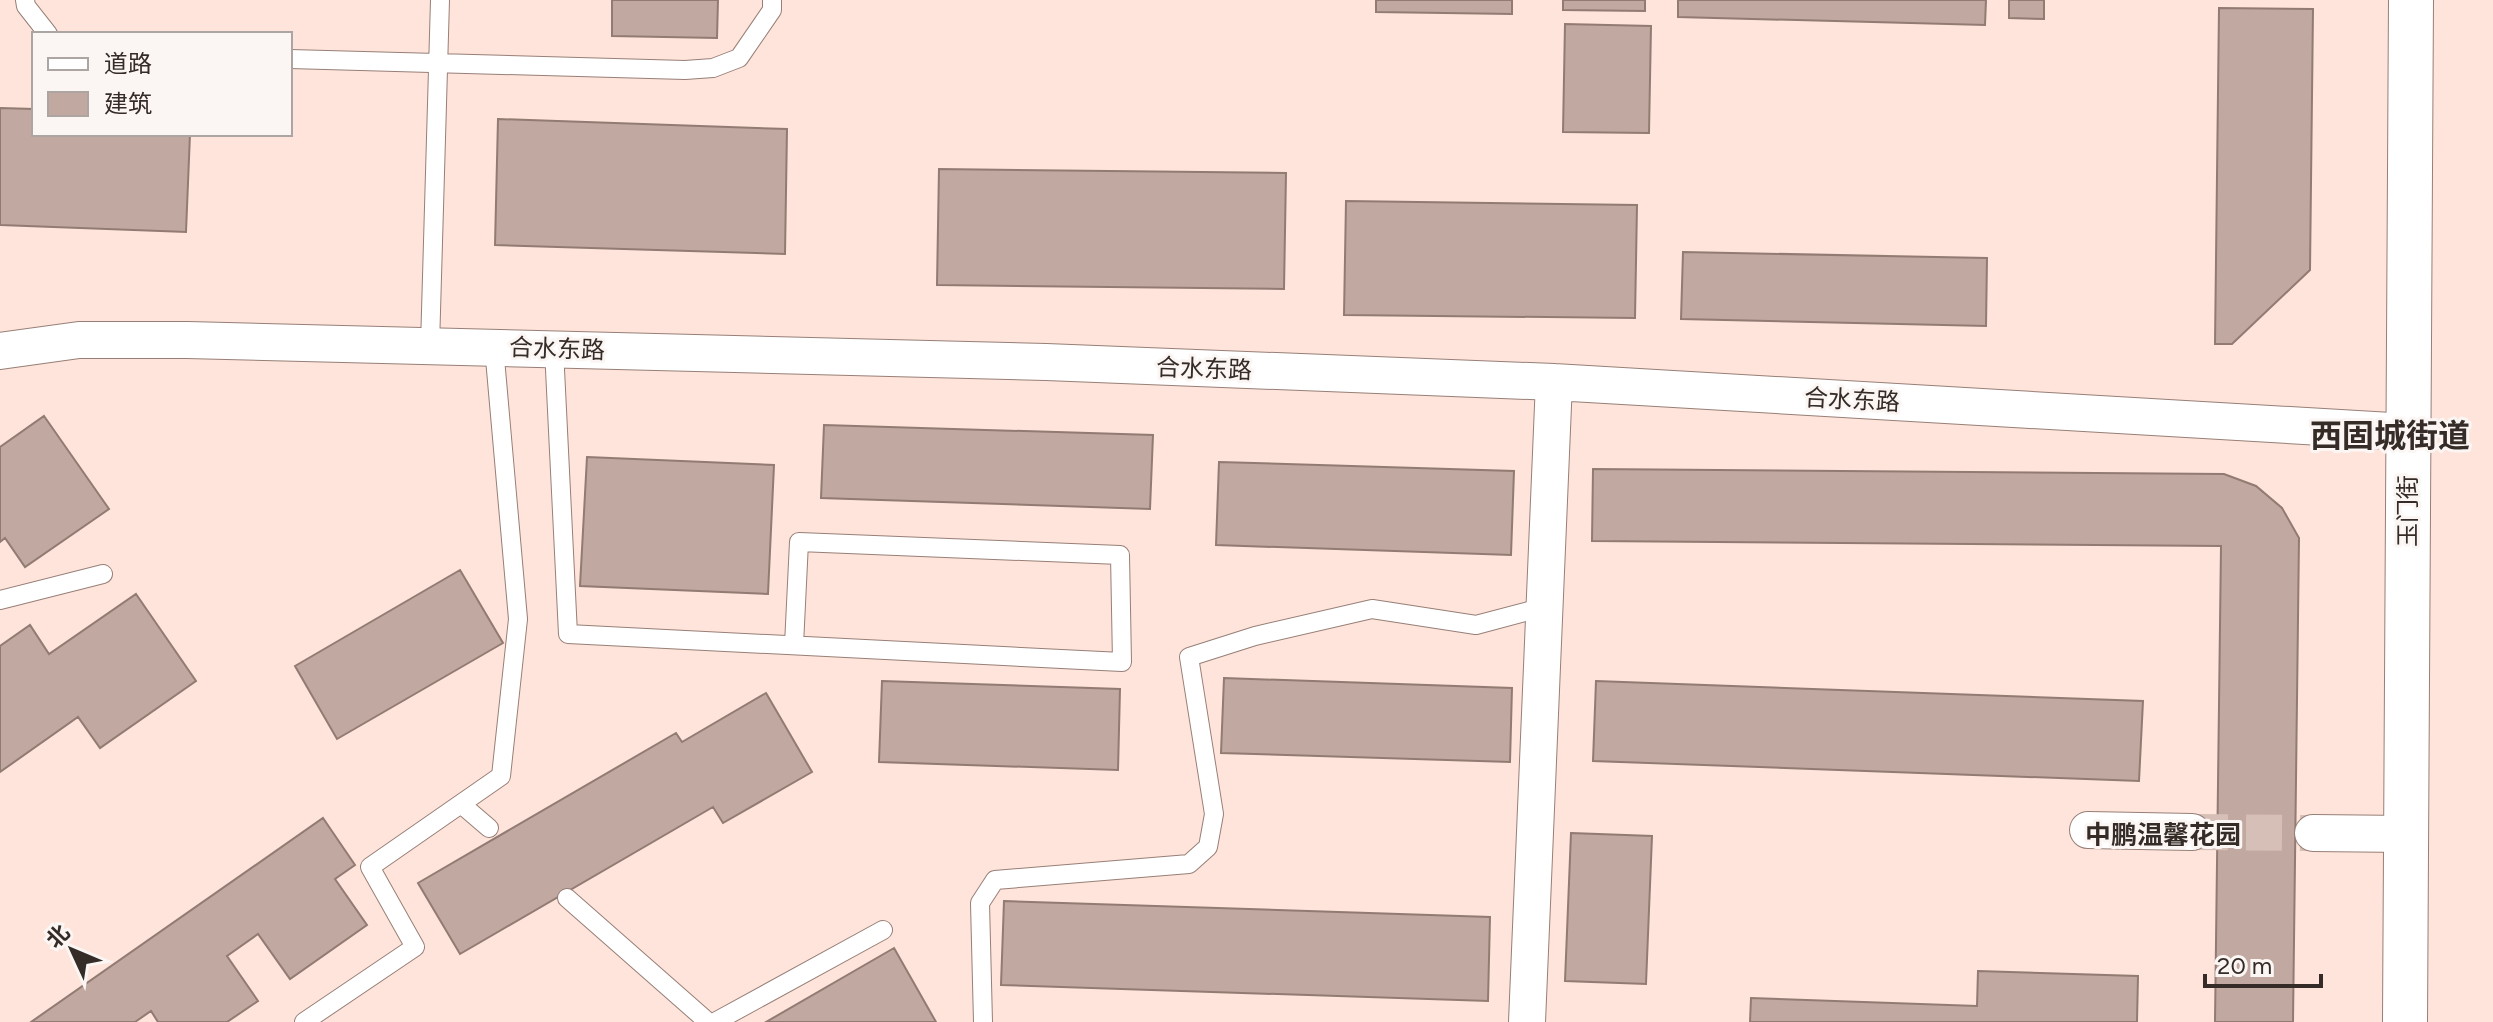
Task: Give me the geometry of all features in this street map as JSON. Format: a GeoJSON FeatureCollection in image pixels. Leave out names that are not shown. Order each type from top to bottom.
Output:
{"type":"FeatureCollection","features":[{"type":"Feature","properties":{"kind":"street","name":"玉门街"},"geometry":{"type":"LineString","coordinates":[[2405,1022],[2411,0]]}},
{"type":"Feature","properties":{"kind":"street","name":"合水东路"},"geometry":{"type":"LineString","coordinates":[[0,351],[79,340],[187,340],[1046,362],[1554,382],[2408,432]]}},
{"type":"Feature","properties":{"kind":"street"},"geometry":{"type":"LineString","coordinates":[[1527,1022],[1554,382]]}},
{"type":"Feature","properties":{"kind":"street"},"geometry":{"type":"LineString","coordinates":[[2088,830],[2192,832]]}},
{"type":"Feature","properties":{"kind":"street"},"geometry":{"type":"LineString","coordinates":[[2313,833],[2406,834]]}},
{"type":"Feature","properties":{"kind":"lane"},"geometry":{"type":"LineString","coordinates":[[25,0],[26,6],[46,32]]}},
{"type":"Feature","properties":{"kind":"lane"},"geometry":{"type":"LineString","coordinates":[[430,346],[440,0]]}},
{"type":"Feature","properties":{"kind":"lane"},"geometry":{"type":"LineString","coordinates":[[292,59],[685,70],[713,68],[739,58],[772,10],[772,0]]}},
{"type":"Feature","properties":{"kind":"lane"},"geometry":{"type":"LineString","coordinates":[[304,1022],[415,947],[370,867],[501,776],[518,619],[494,347]]}},
{"type":"Feature","properties":{"kind":"lane"},"geometry":{"type":"LineString","coordinates":[[554,349],[568,634],[1122,662],[1120,555],[799,542],[794,645]]}},
{"type":"Feature","properties":{"kind":"lane"},"geometry":{"type":"LineString","coordinates":[[0,600],[103,574]]}},
{"type":"Feature","properties":{"kind":"lane"},"geometry":{"type":"LineString","coordinates":[[983,1022],[980,903],[995,880],[1189,864],[1208,847],[1214,814],[1189,657],[1255,636],[1372,609],[1476,625],[1544,607]]}},
{"type":"Feature","properties":{"kind":"lane"},"geometry":{"type":"LineString","coordinates":[[461,804],[489,828]]}},
{"type":"Feature","properties":{"kind":"lane"},"geometry":{"type":"LineString","coordinates":[[567,898],[708,1022]]}},
{"type":"Feature","properties":{"kind":"lane"},"geometry":{"type":"LineString","coordinates":[[715,1022],[883,930]]}},
{"type":"Feature","properties":{"kind":"building"},"geometry":{"type":"Polygon","coordinates":[[[612,0],[718,0],[717,38],[612,36],[612,0]]]}},
{"type":"Feature","properties":{"kind":"building"},"geometry":{"type":"Polygon","coordinates":[[[1376,0],[1512,0],[1512,14],[1376,12],[1376,0]]]}},
{"type":"Feature","properties":{"kind":"building"},"geometry":{"type":"Polygon","coordinates":[[[1563,0],[1645,0],[1645,11],[1563,10],[1563,0]]]}},
{"type":"Feature","properties":{"kind":"building"},"geometry":{"type":"Polygon","coordinates":[[[1678,0],[1986,0],[1985,25],[1678,17],[1678,0]]]}},
{"type":"Feature","properties":{"kind":"building"},"geometry":{"type":"Polygon","coordinates":[[[2009,0],[2044,0],[2044,19],[2009,18],[2009,0]]]}},
{"type":"Feature","properties":{"kind":"building"},"geometry":{"type":"Polygon","coordinates":[[[2219,8],[2313,9],[2310,270],[2232,344],[2215,344],[2219,8]]]}},
{"type":"Feature","properties":{"kind":"building"},"geometry":{"type":"Polygon","coordinates":[[[1565,24],[1651,26],[1649,133],[1563,132],[1565,24]]]}},
{"type":"Feature","properties":{"kind":"building"},"geometry":{"type":"Polygon","coordinates":[[[0,108],[32,109],[32,136],[190,136],[186,232],[0,225],[0,108]]]}},
{"type":"Feature","properties":{"kind":"building"},"geometry":{"type":"Polygon","coordinates":[[[498,119],[787,129],[785,254],[495,245],[498,119]]]}},
{"type":"Feature","properties":{"kind":"building"},"geometry":{"type":"Polygon","coordinates":[[[939,169],[1286,173],[1284,289],[937,285],[939,169]]]}},
{"type":"Feature","properties":{"kind":"building"},"geometry":{"type":"Polygon","coordinates":[[[1346,201],[1637,205],[1635,318],[1344,315],[1346,201]]]}},
{"type":"Feature","properties":{"kind":"building"},"geometry":{"type":"Polygon","coordinates":[[[1683,252],[1987,258],[1986,326],[1681,319],[1683,252]]]}},
{"type":"Feature","properties":{"kind":"building"},"geometry":{"type":"Polygon","coordinates":[[[44,416],[109,509],[25,567],[5,538],[0,542],[0,447],[44,416]]]}},
{"type":"Feature","properties":{"kind":"building"},"geometry":{"type":"Polygon","coordinates":[[[824,425],[1153,435],[1150,509],[821,498],[824,425]]]}},
{"type":"Feature","properties":{"kind":"building"},"geometry":{"type":"Polygon","coordinates":[[[587,457],[774,465],[768,594],[580,586],[587,457]]]}},
{"type":"Feature","properties":{"kind":"building"},"geometry":{"type":"Polygon","coordinates":[[[1219,462],[1514,471],[1511,555],[1216,545],[1219,462]]]}},
{"type":"Feature","properties":{"kind":"building"},"geometry":{"type":"Polygon","coordinates":[[[1593,469],[2224,474],[2256,486],[2282,508],[2299,538],[2293,1022],[2215,1022],[2221,546],[1592,541],[1593,469]]]}},
{"type":"Feature","properties":{"kind":"building"},"geometry":{"type":"Polygon","coordinates":[[[460,570],[503,643],[337,739],[295,666],[460,570]]]}},
{"type":"Feature","properties":{"kind":"building"},"geometry":{"type":"Polygon","coordinates":[[[136,594],[196,681],[100,748],[78,717],[0,772],[0,646],[30,625],[49,654],[136,594]]]}},
{"type":"Feature","properties":{"kind":"building"},"geometry":{"type":"Polygon","coordinates":[[[1224,678],[1512,688],[1510,762],[1221,753],[1224,678]]]}},
{"type":"Feature","properties":{"kind":"building"},"geometry":{"type":"Polygon","coordinates":[[[882,681],[1120,689],[1118,770],[879,762],[882,681]]]}},
{"type":"Feature","properties":{"kind":"building"},"geometry":{"type":"Polygon","coordinates":[[[1596,681],[2143,701],[2139,781],[1593,761],[1596,681]]]}},
{"type":"Feature","properties":{"kind":"building"},"geometry":{"type":"Polygon","coordinates":[[[766,693],[812,772],[723,823],[713,807],[460,954],[418,883],[676,733],[682,742],[766,693]]]}},
{"type":"Feature","properties":{"kind":"building"},"geometry":{"type":"Polygon","coordinates":[[[323,818],[355,865],[335,879],[367,925],[290,979],[258,934],[227,956],[258,1001],[227,1022],[158,1022],[151,1011],[135,1022],[31,1022],[323,818]]]}},
{"type":"Feature","properties":{"kind":"building"},"geometry":{"type":"Polygon","coordinates":[[[1571,833],[1652,836],[1646,984],[1565,981],[1571,833]]]}},
{"type":"Feature","properties":{"kind":"building"},"geometry":{"type":"Polygon","coordinates":[[[1004,901],[1490,917],[1488,1001],[1001,985],[1004,901]]]}},
{"type":"Feature","properties":{"kind":"building"},"geometry":{"type":"Polygon","coordinates":[[[894,948],[936,1022],[766,1022],[894,948]]]}},
{"type":"Feature","properties":{"kind":"building"},"geometry":{"type":"Polygon","coordinates":[[[1978,971],[2138,976],[2137,1022],[1750,1022],[1751,998],[1977,1006],[1978,971]]]}},
{"type":"Feature","properties":{"kind":"tunnel"},"geometry":{"type":"LineString","coordinates":[[2192,832],[2313,833]]}},
{"type":"Feature","properties":{"kind":"district","name":"西固城街道"},"geometry":{"type":"Point","coordinates":[2390,436]}},
{"type":"Feature","properties":{"kind":"district","name":"中鹏温馨花园"},"geometry":{"type":"Point","coordinates":[2163,835]}}]}
